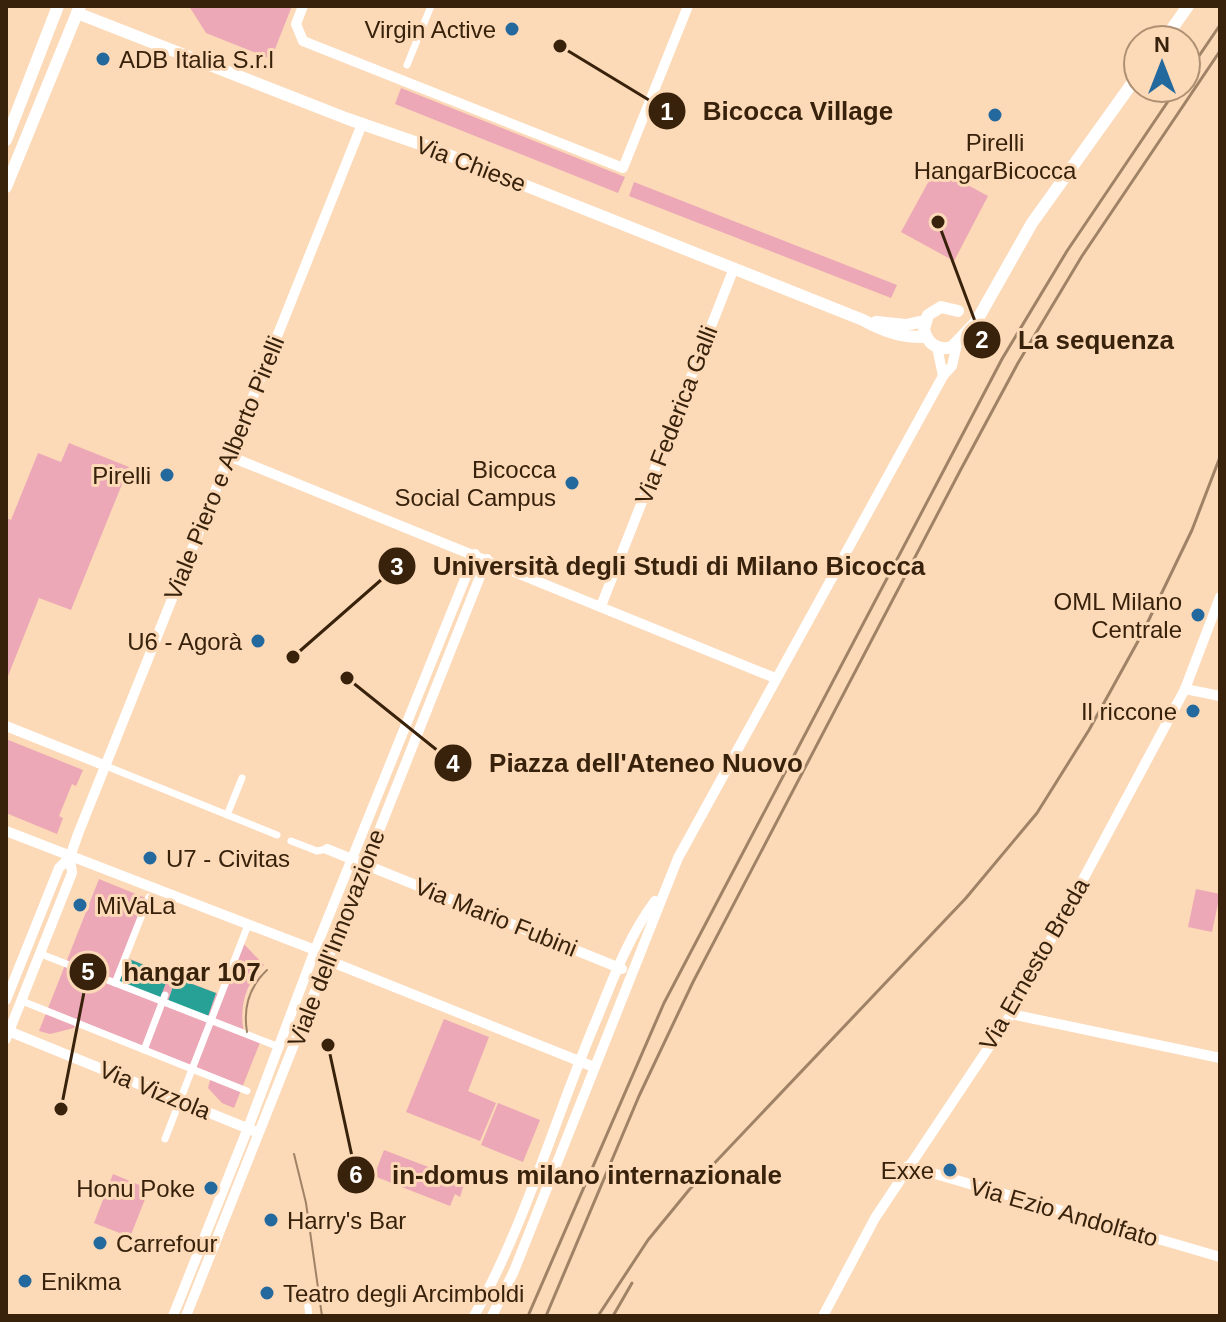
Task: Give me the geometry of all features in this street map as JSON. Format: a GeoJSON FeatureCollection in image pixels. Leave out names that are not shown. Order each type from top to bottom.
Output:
{"type":"FeatureCollection","features":[{"type":"Feature","properties":{"kind":"street"},"geometry":{"type":"LineString","coordinates":[[6,140],[58,6],[78,9],[6,187]]}},
{"type":"Feature","properties":{"kind":"street"},"geometry":{"type":"LineString","coordinates":[[303,6],[296,24],[303,41],[623,168],[688,6]]}},
{"type":"Feature","properties":{"kind":"street"},"geometry":{"type":"LineString","coordinates":[[407,65],[431,6]]}},
{"type":"Feature","properties":{"kind":"street"},"geometry":{"type":"LineString","coordinates":[[1175,24],[1188,6]]}},
{"type":"Feature","properties":{"kind":"street","name":"Via Chiese"},"geometry":{"type":"LineString","coordinates":[[78,9],[894,334],[926,337]]}},
{"type":"Feature","properties":{"kind":"street"},"geometry":{"type":"LineString","coordinates":[[492,1316],[514,1271],[678,858],[943,376],[952,366],[957,344],[979,318],[988,296],[1037,214],[1122,97]]}},
{"type":"Feature","properties":{"kind":"street","name":"Viale Piero e Alberto Pirelli"},"geometry":{"type":"LineString","coordinates":[[7,1033],[72,873],[70,857],[362,124]]}},
{"type":"Feature","properties":{"kind":"street","name":"Via Federica Galli"},"geometry":{"type":"LineString","coordinates":[[601,606],[734,268]]}},
{"type":"Feature","properties":{"kind":"street"},"geometry":{"type":"LineString","coordinates":[[965,331],[964,320],[958,311],[974,307],[988,296]]}},
{"type":"Feature","properties":{"kind":"street","name":"Via Chiese"},"geometry":{"type":"LineString","coordinates":[[863,320],[906,325],[924,321],[938,307],[958,311]]}},
{"type":"Feature","properties":{"kind":"street"},"geometry":{"type":"LineString","coordinates":[[924,321],[926,337],[937,347],[943,376]]}},
{"type":"Feature","properties":{"kind":"street"},"geometry":{"type":"LineString","coordinates":[[937,347],[947,348],[957,344]]}},
{"type":"Feature","properties":{"kind":"street"},"geometry":{"type":"LineString","coordinates":[[229,456],[775,678]]}},
{"type":"Feature","properties":{"kind":"street","name":"Viale dell'Innovazione"},"geometry":{"type":"LineString","coordinates":[[173,1316],[315,950],[475,554]]}},
{"type":"Feature","properties":{"kind":"street","name":"Viale dell'Innovazione"},"geometry":{"type":"LineString","coordinates":[[186,1316],[487,559]]}},
{"type":"Feature","properties":{"kind":"street","name":"Via Ernesto Breda"},"geometry":{"type":"LineString","coordinates":[[823,1316],[875,1219],[1011,1014],[1185,689],[1220,597]]}},
{"type":"Feature","properties":{"kind":"street"},"geometry":{"type":"LineString","coordinates":[[1185,689],[1220,696]]}},
{"type":"Feature","properties":{"kind":"street"},"geometry":{"type":"LineString","coordinates":[[6,726],[277,835]]}},
{"type":"Feature","properties":{"kind":"street"},"geometry":{"type":"LineString","coordinates":[[227,815],[242,778]]}},
{"type":"Feature","properties":{"kind":"street"},"geometry":{"type":"LineString","coordinates":[[6,831],[315,950],[327,960],[594,1067]]}},
{"type":"Feature","properties":{"kind":"street"},"geometry":{"type":"LineString","coordinates":[[291,841],[317,851],[327,849]]}},
{"type":"Feature","properties":{"kind":"street","name":"Via Mario Fubini"},"geometry":{"type":"LineString","coordinates":[[327,849],[618,967]]}},
{"type":"Feature","properties":{"kind":"street","name":"Viale Piero e Alberto Pirelli"},"geometry":{"type":"LineString","coordinates":[[6,1000],[60,865],[70,857]]}},
{"type":"Feature","properties":{"kind":"street"},"geometry":{"type":"LineString","coordinates":[[474,1316],[497,1275],[579,1061],[635,928],[665,887]]}},
{"type":"Feature","properties":{"kind":"street"},"geometry":{"type":"LineString","coordinates":[[115,983],[149,897]]}},
{"type":"Feature","properties":{"kind":"street"},"geometry":{"type":"LineString","coordinates":[[165,1139],[248,925]]}},
{"type":"Feature","properties":{"kind":"street","name":"Viale dell'Innovazione"},"geometry":{"type":"LineString","coordinates":[[41,954],[164,998],[211,1021],[279,1047]]}},
{"type":"Feature","properties":{"kind":"street"},"geometry":{"type":"LineString","coordinates":[[618,967],[625,971],[625,986]]}},
{"type":"Feature","properties":{"kind":"street"},"geometry":{"type":"LineString","coordinates":[[144,1050],[164,998]]}},
{"type":"Feature","properties":{"kind":"street","name":"Via Vizzola"},"geometry":{"type":"LineString","coordinates":[[22,1001],[247,1091]]}},
{"type":"Feature","properties":{"kind":"street"},"geometry":{"type":"LineString","coordinates":[[1011,1014],[1220,1058]]}},
{"type":"Feature","properties":{"kind":"street","name":"Via Vizzola"},"geometry":{"type":"LineString","coordinates":[[7,1033],[259,1133]]}},
{"type":"Feature","properties":{"kind":"street","name":"Via Ezio Andolfato"},"geometry":{"type":"LineString","coordinates":[[908,1166],[1220,1257]]}},
{"type":"Feature","properties":{"kind":"street"},"geometry":{"type":"LineString","coordinates":[[306,1291],[309,1316]]}},
{"type":"Feature","properties":{"kind":"shaded area"},"geometry":{"type":"Polygon","coordinates":[[[189,6],[292,6],[271,59],[206,33],[189,6]]]}},
{"type":"Feature","properties":{"kind":"shaded area"},"geometry":{"type":"Polygon","coordinates":[[[401,88],[625,177],[618,193],[395,104],[401,88]]]}},
{"type":"Feature","properties":{"kind":"shaded area"},"geometry":{"type":"Polygon","coordinates":[[[936,168],[988,196],[954,261],[901,232],[936,168]]]}},
{"type":"Feature","properties":{"kind":"shaded area"},"geometry":{"type":"Polygon","coordinates":[[[634,182],[897,285],[891,298],[629,196],[634,182]]]}},
{"type":"Feature","properties":{"kind":"shaded area"},"geometry":{"type":"Polygon","coordinates":[[[69,443],[129,467],[71,610],[39,598],[6,681],[6,518],[11,520],[38,453],[61,462],[69,443]]]}},
{"type":"Feature","properties":{"kind":"shaded area"},"geometry":{"type":"Polygon","coordinates":[[[6,739],[83,770],[76,786],[72,784],[59,816],[63,818],[57,834],[6,813],[6,739]]]}},
{"type":"Feature","properties":{"kind":"shaded area"},"geometry":{"type":"Polygon","coordinates":[[[99,879],[148,899],[125,957],[221,995],[242,942],[264,965],[248,988],[242,1014],[244,1033],[261,1040],[234,1108],[222,1103],[208,1088],[211,1077],[75,1023],[74,1028],[50,1034],[39,1031],[99,879]]]}},
{"type":"Feature","properties":{"kind":"shaded area"},"geometry":{"type":"Polygon","coordinates":[[[1196,889],[1220,894],[1212,932],[1188,927],[1196,889]]]}},
{"type":"Feature","properties":{"kind":"shaded area"},"geometry":{"type":"Polygon","coordinates":[[[444,1019],[489,1037],[468,1091],[496,1103],[480,1141],[406,1112],[444,1019]]]}},
{"type":"Feature","properties":{"kind":"shaded area"},"geometry":{"type":"Polygon","coordinates":[[[498,1103],[540,1120],[523,1162],[481,1145],[498,1103]]]}},
{"type":"Feature","properties":{"kind":"shaded area"},"geometry":{"type":"Polygon","coordinates":[[[384,1150],[465,1181],[460,1197],[455,1194],[450,1206],[374,1176],[384,1150]]]}},
{"type":"Feature","properties":{"kind":"shaded area"},"geometry":{"type":"Polygon","coordinates":[[[113,1174],[149,1189],[130,1237],[94,1223],[113,1174]]]}},
{"type":"Feature","properties":{"kind":"water"},"geometry":{"type":"Polygon","coordinates":[[[129,959],[169,975],[160,998],[119,982],[129,959]]]}},
{"type":"Feature","properties":{"kind":"water"},"geometry":{"type":"Polygon","coordinates":[[[176,978],[216,993],[208,1016],[168,1001],[176,978]]]}},
{"type":"Feature","properties":{"kind":"tram line"},"geometry":{"type":"LineString","coordinates":[[247,1032],[249,998],[267,970]]}},
{"type":"Feature","properties":{"kind":"tram line"},"geometry":{"type":"LineString","coordinates":[[294,1154],[306,1203],[322,1316]]}},
{"type":"Feature","properties":{"kind":"railway"},"geometry":{"type":"LineString","coordinates":[[1202,51],[1220,25]]}},
{"type":"Feature","properties":{"kind":"railway"},"geometry":{"type":"LineString","coordinates":[[546,1316],[639,1096],[693,982],[960,471],[1018,363],[1082,256],[1220,51]]}},
{"type":"Feature","properties":{"kind":"railway"},"geometry":{"type":"LineString","coordinates":[[528,1316],[664,1003],[1002,359],[1067,251],[1166,104]]}},
{"type":"Feature","properties":{"kind":"railway"},"geometry":{"type":"LineString","coordinates":[[598,1316],[648,1240],[689,1190],[966,898],[1037,813],[1089,730],[1142,634],[1192,530],[1220,457]]}},
{"type":"Feature","properties":{"kind":"railway"},"geometry":{"type":"LineString","coordinates":[[613,1316],[632,1283]]}},
{"type":"Feature","properties":{"kind":"place","name":"Virgin Active"},"geometry":{"type":"Point","coordinates":[512,29]}},
{"type":"Feature","properties":{"kind":"place","name":"Bicocca Village"},"geometry":{"type":"Point","coordinates":[560,46]}},
{"type":"Feature","properties":{"kind":"place","name":"ADB Italia S.r.l"},"geometry":{"type":"Point","coordinates":[103,59]}},
{"type":"Feature","properties":{"kind":"place","name":"Pirelli HangarBicocca"},"geometry":{"type":"Point","coordinates":[995,115]}},
{"type":"Feature","properties":{"kind":"place","name":"La sequenza"},"geometry":{"type":"Point","coordinates":[938,222]}},
{"type":"Feature","properties":{"kind":"place","name":"Pirelli"},"geometry":{"type":"Point","coordinates":[167,475]}},
{"type":"Feature","properties":{"kind":"place","name":"Bicocca Social Campus"},"geometry":{"type":"Point","coordinates":[572,483]}},
{"type":"Feature","properties":{"kind":"place","name":"OML Milano Centrale"},"geometry":{"type":"Point","coordinates":[1198,615]}},
{"type":"Feature","properties":{"kind":"place","name":"U6 - Agorà"},"geometry":{"type":"Point","coordinates":[258,641]}},
{"type":"Feature","properties":{"kind":"place","name":"Università degli Studi di Milano Bicocca"},"geometry":{"type":"Point","coordinates":[293,657]}},
{"type":"Feature","properties":{"kind":"place","name":"Piazza dell'Ateneo Nuovo"},"geometry":{"type":"Point","coordinates":[347,678]}},
{"type":"Feature","properties":{"kind":"place","name":"Il riccone"},"geometry":{"type":"Point","coordinates":[1193,711]}},
{"type":"Feature","properties":{"kind":"place","name":"U7 - Civitas"},"geometry":{"type":"Point","coordinates":[150,858]}},
{"type":"Feature","properties":{"kind":"place","name":"MiVaLa"},"geometry":{"type":"Point","coordinates":[80,905]}},
{"type":"Feature","properties":{"kind":"place","name":"in-domus milano internazionale"},"geometry":{"type":"Point","coordinates":[328,1045]}},
{"type":"Feature","properties":{"kind":"place","name":"hangar 107"},"geometry":{"type":"Point","coordinates":[61,1109]}},
{"type":"Feature","properties":{"kind":"place","name":"Exxe"},"geometry":{"type":"Point","coordinates":[950,1170]}},
{"type":"Feature","properties":{"kind":"place","name":"Honu Poke"},"geometry":{"type":"Point","coordinates":[211,1188]}},
{"type":"Feature","properties":{"kind":"place","name":"Harry's Bar"},"geometry":{"type":"Point","coordinates":[271,1220]}},
{"type":"Feature","properties":{"kind":"place","name":"Carrefour"},"geometry":{"type":"Point","coordinates":[100,1243]}},
{"type":"Feature","properties":{"kind":"place","name":"Enikma"},"geometry":{"type":"Point","coordinates":[25,1281]}},
{"type":"Feature","properties":{"kind":"place","name":"Teatro degli Arcimboldi"},"geometry":{"type":"Point","coordinates":[267,1293]}}]}
